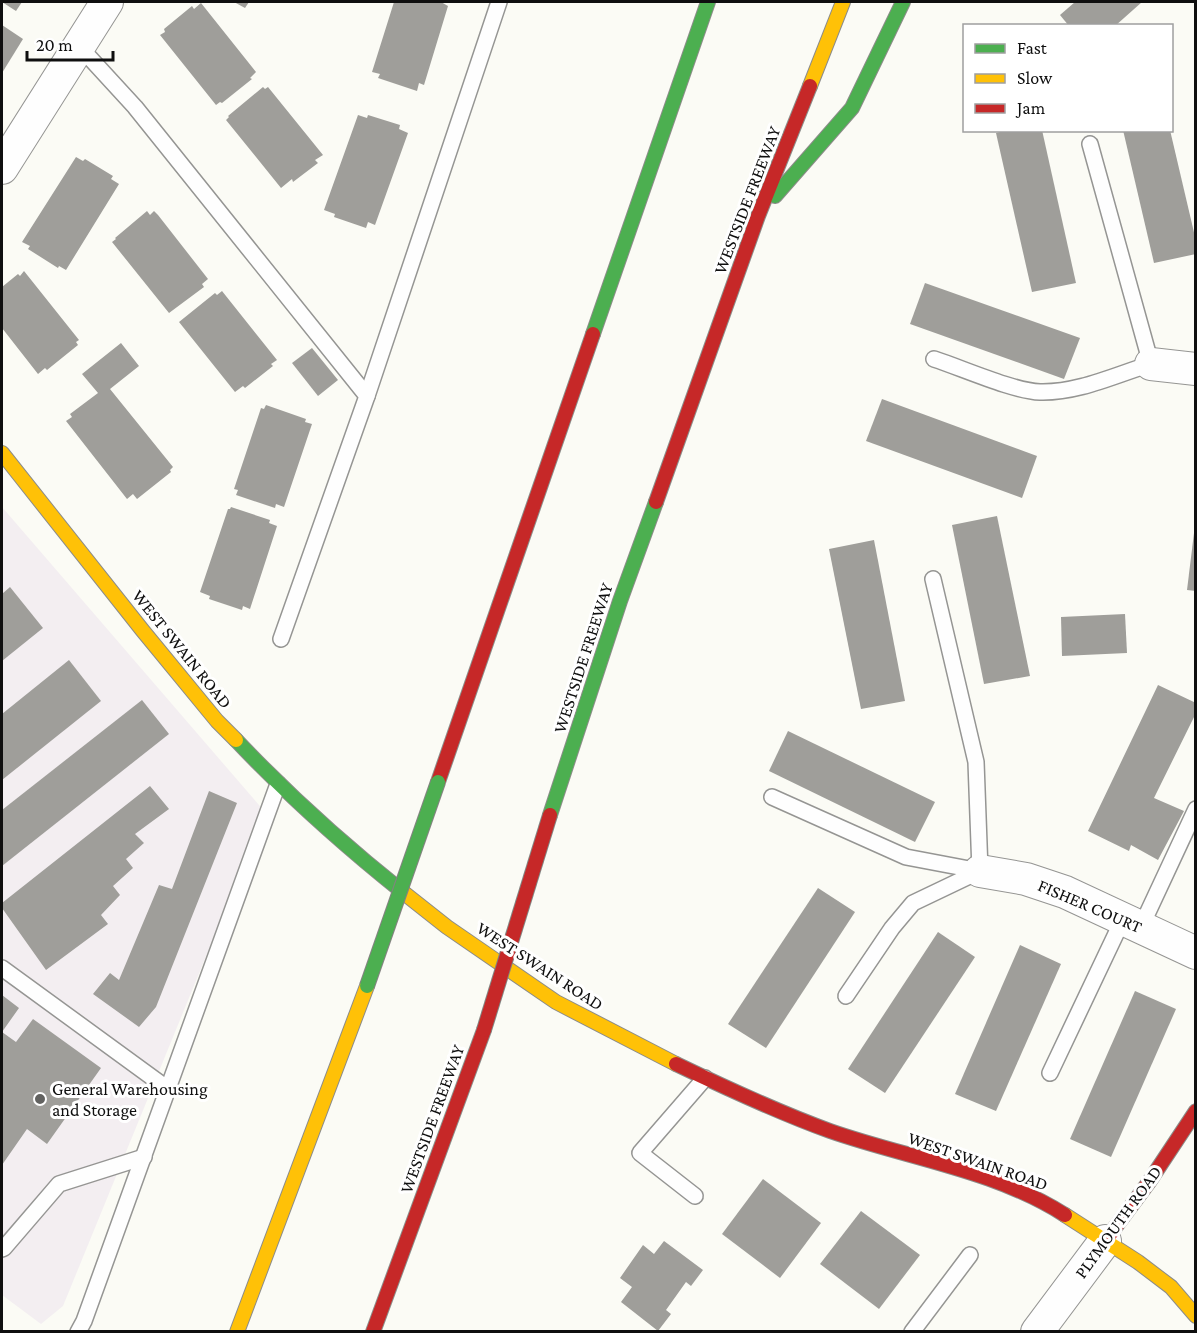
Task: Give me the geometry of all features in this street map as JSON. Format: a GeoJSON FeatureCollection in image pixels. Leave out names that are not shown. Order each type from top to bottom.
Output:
{"type":"FeatureCollection","features":[{"type":"Feature","properties":{"kind":"main road"},"geometry":{"type":"LineString","coordinates":[[237,1332],[367,986],[708,2]]}},
{"type":"Feature","properties":{"kind":"main road","name":"WESTSIDE FREEWAY"},"geometry":{"type":"LineString","coordinates":[[373,1332],[484,1030],[550,815],[620,601],[758,216],[843,2]]}},
{"type":"Feature","properties":{"kind":"main road"},"geometry":{"type":"LineString","coordinates":[[758,216],[852,108],[903,2]]}},
{"type":"Feature","properties":{"kind":"main road","name":"WEST SWAIN ROAD"},"geometry":{"type":"LineString","coordinates":[[2,453],[217,721],[278,784],[360,858],[447,927],[556,1002],[619,1036],[744,1097],[830,1131],[997,1182],[1048,1203],[1171,1287],[1196,1316]]}},
{"type":"Feature","properties":{"kind":"main road","name":"PLYMOUTH ROAD"},"geometry":{"type":"LineString","coordinates":[[1105,1241],[1149,1182],[1196,1111]]}},
{"type":"Feature","properties":{"kind":"street"},"geometry":{"type":"LineString","coordinates":[[2,168],[107,2]]}},
{"type":"Feature","properties":{"kind":"street"},"geometry":{"type":"LineString","coordinates":[[1151,364],[1196,369]]}},
{"type":"Feature","properties":{"kind":"street","name":"FISHER COURT"},"geometry":{"type":"LineString","coordinates":[[980,871],[1026,879],[1065,892],[1196,953]]}},
{"type":"Feature","properties":{"kind":"street","name":"PLYMOUTH ROAD"},"geometry":{"type":"LineString","coordinates":[[1037,1332],[1105,1241]]}},
{"type":"Feature","properties":{"kind":"lane"},"geometry":{"type":"LineString","coordinates":[[281,639],[367,396],[499,2]]}},
{"type":"Feature","properties":{"kind":"lane"},"geometry":{"type":"LineString","coordinates":[[79,46],[135,107],[367,396]]}},
{"type":"Feature","properties":{"kind":"lane"},"geometry":{"type":"LineString","coordinates":[[934,359],[1023,390],[1039,392],[1077,388],[1151,364],[1090,144]]}},
{"type":"Feature","properties":{"kind":"lane"},"geometry":{"type":"LineString","coordinates":[[933,579],[976,762],[980,871]]}},
{"type":"Feature","properties":{"kind":"lane"},"geometry":{"type":"LineString","coordinates":[[78,1332],[144,1157],[278,784]]}},
{"type":"Feature","properties":{"kind":"lane"},"geometry":{"type":"LineString","coordinates":[[772,797],[906,857],[980,871]]}},
{"type":"Feature","properties":{"kind":"lane"},"geometry":{"type":"LineString","coordinates":[[1050,1073],[1196,809]]}},
{"type":"Feature","properties":{"kind":"lane"},"geometry":{"type":"LineString","coordinates":[[846,996],[892,928],[914,903],[980,871]]}},
{"type":"Feature","properties":{"kind":"lane"},"geometry":{"type":"LineString","coordinates":[[2,968],[168,1089]]}},
{"type":"Feature","properties":{"kind":"lane"},"geometry":{"type":"LineString","coordinates":[[695,1196],[640,1153],[705,1078]]}},
{"type":"Feature","properties":{"kind":"lane"},"geometry":{"type":"LineString","coordinates":[[2,1248],[59,1184],[144,1157]]}},
{"type":"Feature","properties":{"kind":"lane"},"geometry":{"type":"LineString","coordinates":[[912,1332],[970,1255]]}},
{"type":"Feature","properties":{"kind":"shaded area"},"geometry":{"type":"Polygon","coordinates":[[[2,507],[265,812],[63,1306],[41,1324],[2,1295],[2,507]]]}},
{"type":"Feature","properties":{"kind":"building"},"geometry":{"type":"Polygon","coordinates":[[[2,2],[22,2],[16,11],[2,2]]]}},
{"type":"Feature","properties":{"kind":"building"},"geometry":{"type":"Polygon","coordinates":[[[234,2],[249,2],[245,8],[234,2]]]}},
{"type":"Feature","properties":{"kind":"building"},"geometry":{"type":"Polygon","coordinates":[[[394,2],[441,2],[448,6],[424,85],[419,83],[417,91],[378,78],[380,74],[372,72],[394,2]]]}},
{"type":"Feature","properties":{"kind":"building"},"geometry":{"type":"Polygon","coordinates":[[[1075,2],[1142,2],[1117,24],[1067,24],[1060,15],[1075,2]]]}},
{"type":"Feature","properties":{"kind":"building"},"geometry":{"type":"Polygon","coordinates":[[[201,3],[256,72],[250,78],[252,79],[222,103],[216,105],[160,35],[192,6],[194,9],[201,3]]]}},
{"type":"Feature","properties":{"kind":"building"},"geometry":{"type":"Polygon","coordinates":[[[2,25],[23,39],[2,73],[2,25]]]}},
{"type":"Feature","properties":{"kind":"building"},"geometry":{"type":"Polygon","coordinates":[[[263,87],[265,89],[268,87],[323,155],[315,160],[318,163],[281,188],[226,120],[263,87]]]}},
{"type":"Feature","properties":{"kind":"building"},"geometry":{"type":"Polygon","coordinates":[[[358,115],[367,118],[368,115],[400,125],[399,129],[408,133],[375,225],[368,222],[366,228],[334,217],[335,214],[324,210],[358,115]]]}},
{"type":"Feature","properties":{"kind":"building"},"geometry":{"type":"Polygon","coordinates":[[[1042,132],[1076,283],[1032,292],[996,133],[1042,132]]]}},
{"type":"Feature","properties":{"kind":"building"},"geometry":{"type":"Polygon","coordinates":[[[1123,132],[1170,132],[1196,241],[1196,254],[1154,263],[1123,132]]]}},
{"type":"Feature","properties":{"kind":"building"},"geometry":{"type":"Polygon","coordinates":[[[76,157],[83,161],[85,159],[113,176],[111,179],[119,184],[66,270],[59,266],[58,268],[28,249],[30,246],[22,242],[76,157]]]}},
{"type":"Feature","properties":{"kind":"building"},"geometry":{"type":"Polygon","coordinates":[[[147,211],[150,215],[154,211],[158,215],[208,279],[202,284],[204,287],[169,313],[112,242],[147,211]]]}},
{"type":"Feature","properties":{"kind":"building"},"geometry":{"type":"Polygon","coordinates":[[[24,271],[79,340],[76,342],[78,345],[47,370],[45,368],[38,374],[2,328],[2,287],[24,271]]]}},
{"type":"Feature","properties":{"kind":"building"},"geometry":{"type":"Polygon","coordinates":[[[925,283],[1080,338],[1064,379],[910,324],[925,283]]]}},
{"type":"Feature","properties":{"kind":"building"},"geometry":{"type":"Polygon","coordinates":[[[222,291],[277,360],[271,364],[273,366],[245,388],[243,386],[235,392],[179,322],[215,293],[217,295],[222,291]]]}},
{"type":"Feature","properties":{"kind":"building"},"geometry":{"type":"Polygon","coordinates":[[[121,343],[139,366],[110,389],[173,467],[171,472],[137,499],[133,494],[127,499],[66,421],[72,417],[70,414],[98,393],[82,374],[121,343]]]}},
{"type":"Feature","properties":{"kind":"building"},"geometry":{"type":"Polygon","coordinates":[[[312,348],[338,380],[318,396],[292,363],[312,348]]]}},
{"type":"Feature","properties":{"kind":"building"},"geometry":{"type":"Polygon","coordinates":[[[882,399],[1037,456],[1022,498],[866,441],[882,399]]]}},
{"type":"Feature","properties":{"kind":"building"},"geometry":{"type":"Polygon","coordinates":[[[266,405],[306,419],[305,422],[312,424],[284,507],[276,504],[275,508],[236,495],[238,490],[234,489],[261,408],[264,409],[266,405]]]}},
{"type":"Feature","properties":{"kind":"building"},"geometry":{"type":"Polygon","coordinates":[[[231,507],[270,520],[269,523],[277,526],[250,609],[243,606],[242,610],[209,599],[210,596],[200,592],[228,509],[231,507]]]}},
{"type":"Feature","properties":{"kind":"building"},"geometry":{"type":"Polygon","coordinates":[[[997,516],[1030,676],[984,684],[952,525],[997,516]]]}},
{"type":"Feature","properties":{"kind":"building"},"geometry":{"type":"Polygon","coordinates":[[[1194,533],[1196,533],[1196,591],[1187,590],[1194,533]]]}},
{"type":"Feature","properties":{"kind":"building"},"geometry":{"type":"Polygon","coordinates":[[[874,540],[905,701],[861,709],[829,549],[874,540]]]}},
{"type":"Feature","properties":{"kind":"building"},"geometry":{"type":"Polygon","coordinates":[[[10,587],[43,628],[2,661],[2,594],[10,587]]]}},
{"type":"Feature","properties":{"kind":"building"},"geometry":{"type":"Polygon","coordinates":[[[1125,614],[1127,653],[1062,656],[1061,617],[1125,614]]]}},
{"type":"Feature","properties":{"kind":"building"},"geometry":{"type":"Polygon","coordinates":[[[69,660],[101,701],[2,780],[2,714],[69,660]]]}},
{"type":"Feature","properties":{"kind":"building"},"geometry":{"type":"Polygon","coordinates":[[[1158,685],[1196,703],[1196,713],[1154,798],[1184,811],[1158,860],[1131,845],[1129,851],[1088,831],[1158,685]]]}},
{"type":"Feature","properties":{"kind":"building"},"geometry":{"type":"Polygon","coordinates":[[[142,700],[169,734],[2,866],[2,810],[142,700]]]}},
{"type":"Feature","properties":{"kind":"building"},"geometry":{"type":"Polygon","coordinates":[[[788,731],[935,802],[915,842],[769,771],[788,731]]]}},
{"type":"Feature","properties":{"kind":"building"},"geometry":{"type":"Polygon","coordinates":[[[150,786],[169,809],[135,834],[144,843],[126,859],[133,868],[113,886],[120,895],[101,915],[108,924],[46,970],[2,908],[2,903],[150,786]]]}},
{"type":"Feature","properties":{"kind":"building"},"geometry":{"type":"Polygon","coordinates":[[[209,791],[237,803],[156,1007],[139,1027],[93,994],[110,973],[119,980],[159,885],[172,889],[209,791]]]}},
{"type":"Feature","properties":{"kind":"building"},"geometry":{"type":"Polygon","coordinates":[[[818,888],[855,912],[766,1048],[728,1024],[818,888]]]}},
{"type":"Feature","properties":{"kind":"building"},"geometry":{"type":"Polygon","coordinates":[[[938,932],[975,957],[885,1093],[848,1069],[938,932]]]}},
{"type":"Feature","properties":{"kind":"building"},"geometry":{"type":"Polygon","coordinates":[[[1020,945],[1061,964],[996,1111],[955,1094],[1020,945]]]}},
{"type":"Feature","properties":{"kind":"building"},"geometry":{"type":"Polygon","coordinates":[[[1135,991],[1176,1009],[1111,1157],[1070,1139],[1135,991]]]}},
{"type":"Feature","properties":{"kind":"building"},"geometry":{"type":"Polygon","coordinates":[[[2,995],[19,1008],[2,1032],[2,995]]]}},
{"type":"Feature","properties":{"kind":"building","name":"General Warehousing and Storage"},"geometry":{"type":"Polygon","coordinates":[[[33,1019],[101,1068],[47,1144],[27,1129],[2,1165],[2,1032],[16,1042],[33,1019]]]}},
{"type":"Feature","properties":{"kind":"building"},"geometry":{"type":"Polygon","coordinates":[[[763,1179],[821,1223],[780,1278],[722,1234],[763,1179]]]}},
{"type":"Feature","properties":{"kind":"building"},"geometry":{"type":"Polygon","coordinates":[[[861,1211],[920,1255],[879,1309],[820,1264],[861,1211]]]}},
{"type":"Feature","properties":{"kind":"building"},"geometry":{"type":"Polygon","coordinates":[[[664,1241],[703,1270],[691,1286],[686,1282],[666,1310],[671,1314],[658,1331],[621,1302],[632,1287],[620,1278],[643,1245],[654,1254],[664,1241]]]}},
{"type":"Feature","properties":{"kind":"traffic: fast"},"geometry":{"type":"LineString","coordinates":[[593,334],[708,2]]}},
{"type":"Feature","properties":{"kind":"traffic: fast"},"geometry":{"type":"LineString","coordinates":[[775,196],[852,108],[903,2]]}},
{"type":"Feature","properties":{"kind":"traffic: fast"},"geometry":{"type":"LineString","coordinates":[[550,815],[620,601],[656,502]]}},
{"type":"Feature","properties":{"kind":"traffic: fast"},"geometry":{"type":"LineString","coordinates":[[236,740],[317,820],[404,893]]}},
{"type":"Feature","properties":{"kind":"traffic: fast"},"geometry":{"type":"LineString","coordinates":[[367,986],[438,782]]}},
{"type":"Feature","properties":{"kind":"traffic: slow"},"geometry":{"type":"LineString","coordinates":[[810,86],[843,2]]}},
{"type":"Feature","properties":{"kind":"traffic: slow"},"geometry":{"type":"LineString","coordinates":[[2,453],[143,631],[217,721],[236,740]]}},
{"type":"Feature","properties":{"kind":"traffic: slow"},"geometry":{"type":"LineString","coordinates":[[404,893],[447,927],[556,1002],[676,1064]]}},
{"type":"Feature","properties":{"kind":"traffic: slow"},"geometry":{"type":"LineString","coordinates":[[237,1332],[367,986]]}},
{"type":"Feature","properties":{"kind":"traffic: slow"},"geometry":{"type":"LineString","coordinates":[[1065,1215],[1138,1262],[1171,1287],[1196,1316]]}},
{"type":"Feature","properties":{"kind":"traffic: jam"},"geometry":{"type":"LineString","coordinates":[[656,502],[758,216],[810,86]]}},
{"type":"Feature","properties":{"kind":"traffic: jam"},"geometry":{"type":"LineString","coordinates":[[438,782],[593,334]]}},
{"type":"Feature","properties":{"kind":"traffic: jam"},"geometry":{"type":"LineString","coordinates":[[484,1030],[550,815]]}},
{"type":"Feature","properties":{"kind":"traffic: jam"},"geometry":{"type":"LineString","coordinates":[[373,1332],[484,1030]]}},
{"type":"Feature","properties":{"kind":"traffic: jam"},"geometry":{"type":"LineString","coordinates":[[676,1064],[810,1124],[859,1141],[980,1176],[1010,1187],[1065,1215]]}},
{"type":"Feature","properties":{"kind":"traffic: jam"},"geometry":{"type":"LineString","coordinates":[[1105,1241],[1149,1182],[1196,1111]]}},
{"type":"Feature","properties":{"kind":"place","name":"General Warehousing and Storage"},"geometry":{"type":"Point","coordinates":[40,1099]}}]}
